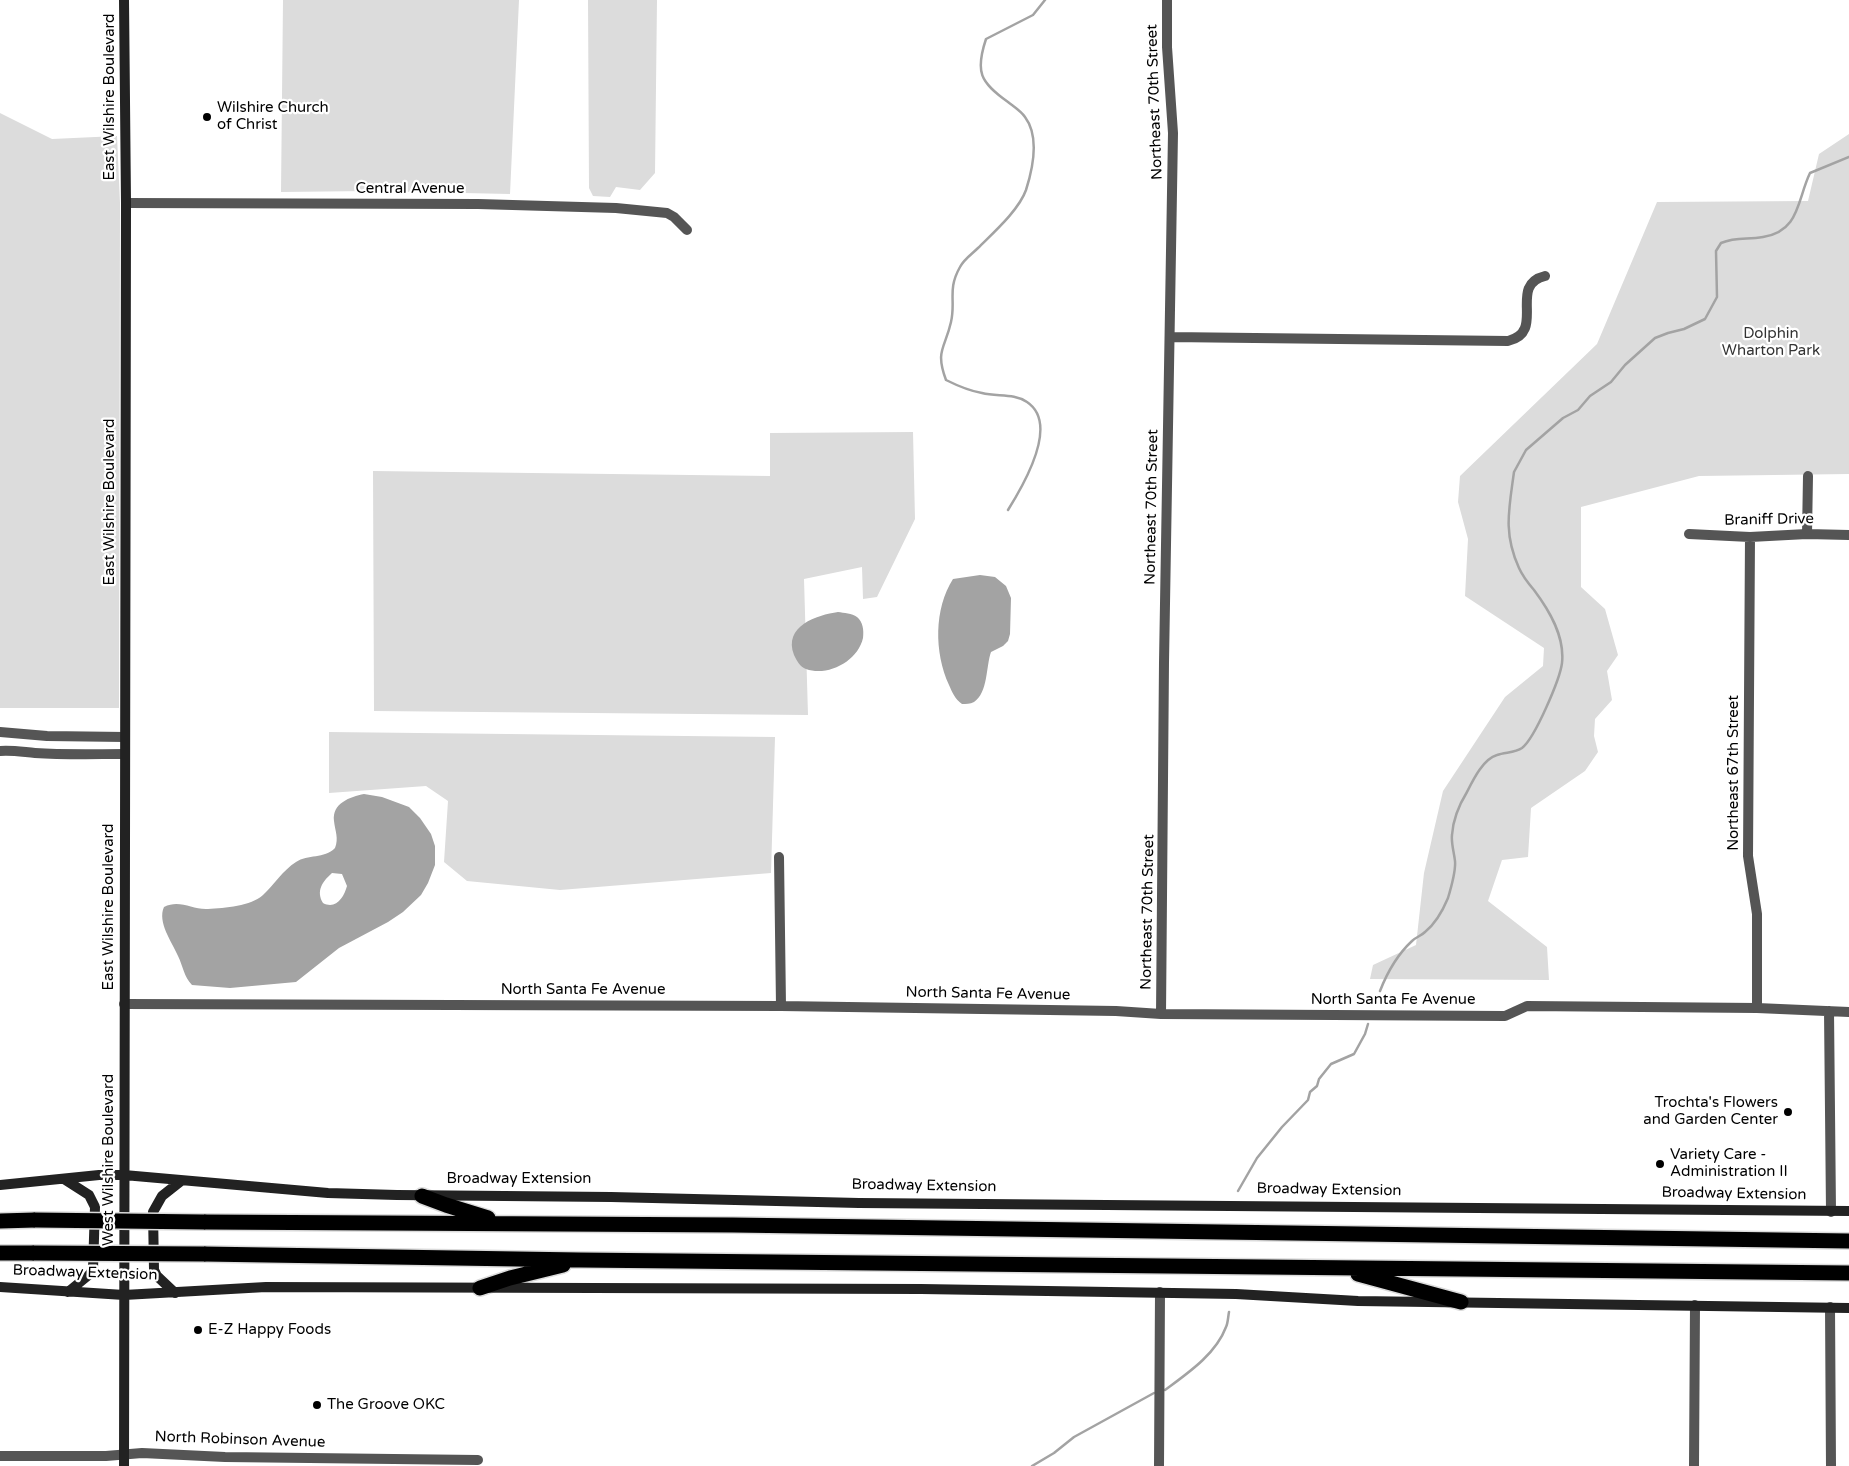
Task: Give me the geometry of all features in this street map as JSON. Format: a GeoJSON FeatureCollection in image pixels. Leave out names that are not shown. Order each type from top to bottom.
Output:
{"type":"FeatureCollection","features":[{"type":"Feature","properties":{"kind":"highway"},"geometry":{"type":"LineString","coordinates":[[422,1196],[446,1206],[504,1223]]}},
{"type":"Feature","properties":{"kind":"highway"},"geometry":{"type":"LineString","coordinates":[[0,1221],[742,1225],[1849,1241]]}},
{"type":"Feature","properties":{"kind":"highway","name":"Broadway Extension"},"geometry":{"type":"LineString","coordinates":[[0,1253],[1849,1273]]}},
{"type":"Feature","properties":{"kind":"highway"},"geometry":{"type":"LineString","coordinates":[[480,1288],[510,1278],[580,1260]]}},
{"type":"Feature","properties":{"kind":"highway"},"geometry":{"type":"LineString","coordinates":[[1337,1268],[1461,1302]]}},
{"type":"Feature","properties":{"kind":"main road","name":"East Wilshire Boulevard"},"geometry":{"type":"LineString","coordinates":[[124,0],[126,203],[124,1004]]}},
{"type":"Feature","properties":{"kind":"main road","name":"West Wilshire Boulevard"},"geometry":{"type":"LineString","coordinates":[[124,1004],[124,1466]]}},
{"type":"Feature","properties":{"kind":"main road","name":"Broadway Extension"},"geometry":{"type":"LineString","coordinates":[[0,1184],[99,1175],[124,1175],[328,1193],[422,1196],[611,1197],[859,1203],[1849,1211]]}},
{"type":"Feature","properties":{"kind":"main road"},"geometry":{"type":"LineString","coordinates":[[64,1179],[89,1195],[96,1207],[93,1269],[90,1274],[68,1292]]}},
{"type":"Feature","properties":{"kind":"main road"},"geometry":{"type":"LineString","coordinates":[[175,1293],[157,1276],[154,1270],[153,1212],[162,1196],[181,1181]]}},
{"type":"Feature","properties":{"kind":"main road","name":"Broadway Extension"},"geometry":{"type":"LineString","coordinates":[[0,1287],[124,1295],[266,1287],[741,1288],[1160,1292],[1252,1294],[1358,1301],[1830,1306],[1849,1308]]}},
{"type":"Feature","properties":{"kind":"street","name":"Northeast 70th Street"},"geometry":{"type":"LineString","coordinates":[[1162,1014],[1164,662],[1173,133],[1167,48],[1167,0]]}},
{"type":"Feature","properties":{"kind":"street","name":"Central Avenue"},"geometry":{"type":"LineString","coordinates":[[126,203],[459,204],[621,208],[667,213],[674,216],[687,230]]}},
{"type":"Feature","properties":{"kind":"street"},"geometry":{"type":"LineString","coordinates":[[1170,337],[1508,341],[1516,339],[1523,333],[1527,324],[1527,290],[1531,283],[1545,276]]}},
{"type":"Feature","properties":{"kind":"street"},"geometry":{"type":"LineString","coordinates":[[1807,534],[1808,476]]}},
{"type":"Feature","properties":{"kind":"street","name":"Braniff Drive"},"geometry":{"type":"LineString","coordinates":[[1689,534],[1750,537],[1807,534],[1849,535]]}},
{"type":"Feature","properties":{"kind":"street","name":"Northeast 67th Street"},"geometry":{"type":"LineString","coordinates":[[1750,537],[1748,856],[1757,914],[1757,1008]]}},
{"type":"Feature","properties":{"kind":"street"},"geometry":{"type":"LineString","coordinates":[[0,732],[47,736],[125,737]]}},
{"type":"Feature","properties":{"kind":"street"},"geometry":{"type":"LineString","coordinates":[[0,751],[124,754]]}},
{"type":"Feature","properties":{"kind":"street"},"geometry":{"type":"LineString","coordinates":[[779,857],[781,1006]]}},
{"type":"Feature","properties":{"kind":"street","name":"North Santa Fe Avenue"},"geometry":{"type":"LineString","coordinates":[[124,1004],[781,1006],[1106,1011],[1162,1014],[1505,1016],[1527,1006],[1757,1008],[1849,1012]]}},
{"type":"Feature","properties":{"kind":"street"},"geometry":{"type":"LineString","coordinates":[[1829,1011],[1831,1212]]}},
{"type":"Feature","properties":{"kind":"street"},"geometry":{"type":"LineString","coordinates":[[1159,1466],[1160,1292]]}},
{"type":"Feature","properties":{"kind":"street"},"geometry":{"type":"LineString","coordinates":[[1694,1466],[1695,1305]]}},
{"type":"Feature","properties":{"kind":"street"},"geometry":{"type":"LineString","coordinates":[[1830,1306],[1831,1466]]}},
{"type":"Feature","properties":{"kind":"street","name":"North Robinson Avenue"},"geometry":{"type":"LineString","coordinates":[[0,1456],[106,1456],[159,1453],[225,1457],[478,1460]]}},
{"type":"Feature","properties":{"kind":"green space"},"geometry":{"type":"Polygon","coordinates":[[[283,0],[519,0],[510,194],[369,191],[281,192],[283,0]]]}},
{"type":"Feature","properties":{"kind":"green space"},"geometry":{"type":"Polygon","coordinates":[[[588,0],[657,0],[655,173],[640,190],[616,187],[610,197],[593,196],[589,188],[588,0]]]}},
{"type":"Feature","properties":{"kind":"green space"},"geometry":{"type":"Polygon","coordinates":[[[0,113],[52,139],[117,136],[120,203],[119,708],[0,708],[0,113]]]}},
{"type":"Feature","properties":{"kind":"green space","name":"Dolphin Wharton Park"},"geometry":{"type":"Polygon","coordinates":[[[1849,134],[1849,474],[1699,476],[1581,507],[1581,587],[1605,609],[1618,655],[1607,671],[1612,700],[1595,719],[1594,736],[1598,752],[1585,771],[1531,808],[1528,857],[1502,860],[1488,901],[1547,947],[1549,980],[1370,979],[1373,965],[1416,945],[1424,873],[1443,791],[1505,697],[1543,666],[1544,648],[1465,596],[1468,539],[1458,502],[1460,476],[1597,344],[1657,202],[1808,201],[1819,154],[1849,134]]]}},
{"type":"Feature","properties":{"kind":"green space"},"geometry":{"type":"Polygon","coordinates":[[[913,432],[915,519],[877,597],[863,599],[862,567],[804,579],[808,715],[374,711],[373,471],[770,476],[770,433],[913,432]]]}},
{"type":"Feature","properties":{"kind":"green space"},"geometry":{"type":"Polygon","coordinates":[[[329,732],[775,737],[771,873],[560,890],[467,881],[444,862],[448,801],[426,786],[329,793],[329,732]]]}},
{"type":"Feature","properties":{"kind":"shaded area"},"geometry":{"type":"Polygon","coordinates":[[[980,575],[995,577],[1006,586],[1011,598],[1010,634],[1008,641],[1003,646],[991,652],[984,686],[979,698],[972,703],[962,704],[953,693],[944,672],[939,645],[939,617],[942,604],[953,579],[980,575]]]}},
{"type":"Feature","properties":{"kind":"shaded area"},"geometry":{"type":"Polygon","coordinates":[[[838,612],[848,613],[861,621],[863,638],[860,646],[849,660],[832,669],[815,671],[804,668],[799,664],[794,655],[793,636],[798,629],[812,619],[838,612]]]}},
{"type":"Feature","properties":{"kind":"shaded area"},"geometry":{"type":"Polygon","coordinates":[[[359,795],[382,797],[409,807],[420,818],[431,834],[435,846],[435,865],[421,895],[403,912],[339,948],[296,982],[230,988],[192,985],[185,975],[164,925],[162,913],[164,907],[181,904],[202,909],[222,908],[245,904],[258,899],[296,862],[326,854],[335,848],[337,838],[334,815],[336,810],[343,802],[359,795]],[[332,873],[323,883],[320,895],[323,903],[328,905],[336,904],[342,898],[347,886],[342,874],[332,873]]]}},
{"type":"Feature","properties":{"kind":"waterway"},"geometry":{"type":"LineString","coordinates":[[1008,510],[1022,486],[1036,455],[1040,425],[1036,412],[1027,402],[1017,397],[978,392],[946,380],[941,356],[951,322],[953,289],[956,275],[964,261],[998,228],[1023,198],[1033,163],[1034,143],[1030,125],[1021,113],[991,88],[982,75],[981,60],[986,39],[1033,15],[1045,0]]}},
{"type":"Feature","properties":{"kind":"waterway"},"geometry":{"type":"LineString","coordinates":[[1380,991],[1398,958],[1412,941],[1432,925],[1446,903],[1455,870],[1452,844],[1455,818],[1472,782],[1479,770],[1492,757],[1519,750],[1527,742],[1546,708],[1560,671],[1562,663],[1561,643],[1555,624],[1540,598],[1522,574],[1514,555],[1509,532],[1510,498],[1514,472],[1526,450],[1563,418],[1578,410],[1590,396],[1611,382],[1625,365],[1655,338],[1684,329],[1705,319],[1717,297],[1716,251],[1721,243],[1763,237],[1775,234],[1784,228],[1791,221],[1795,213],[1810,173],[1849,157]]}},
{"type":"Feature","properties":{"kind":"waterway"},"geometry":{"type":"LineString","coordinates":[[1238,1191],[1257,1158],[1282,1127],[1308,1100],[1310,1092],[1317,1086],[1319,1079],[1331,1064],[1354,1054],[1365,1034],[1368,1024]]}},
{"type":"Feature","properties":{"kind":"waterway"},"geometry":{"type":"LineString","coordinates":[[1165,1390],[1183,1377],[1215,1346],[1227,1325],[1229,1312]]}},
{"type":"Feature","properties":{"kind":"waterway"},"geometry":{"type":"LineString","coordinates":[[1032,1466],[1054,1453],[1074,1437],[1154,1393]]}},
{"type":"Feature","properties":{"kind":"place","name":"Wilshire Church of Christ"},"geometry":{"type":"Point","coordinates":[207,117]}},
{"type":"Feature","properties":{"kind":"place","name":"Trochta's Flowers and Garden Center"},"geometry":{"type":"Point","coordinates":[1788,1112]}},
{"type":"Feature","properties":{"kind":"place","name":"Variety Care - Administration II"},"geometry":{"type":"Point","coordinates":[1660,1164]}},
{"type":"Feature","properties":{"kind":"place","name":"E-Z Happy Foods"},"geometry":{"type":"Point","coordinates":[198,1330]}},
{"type":"Feature","properties":{"kind":"place","name":"The Groove OKC"},"geometry":{"type":"Point","coordinates":[317,1405]}}]}
